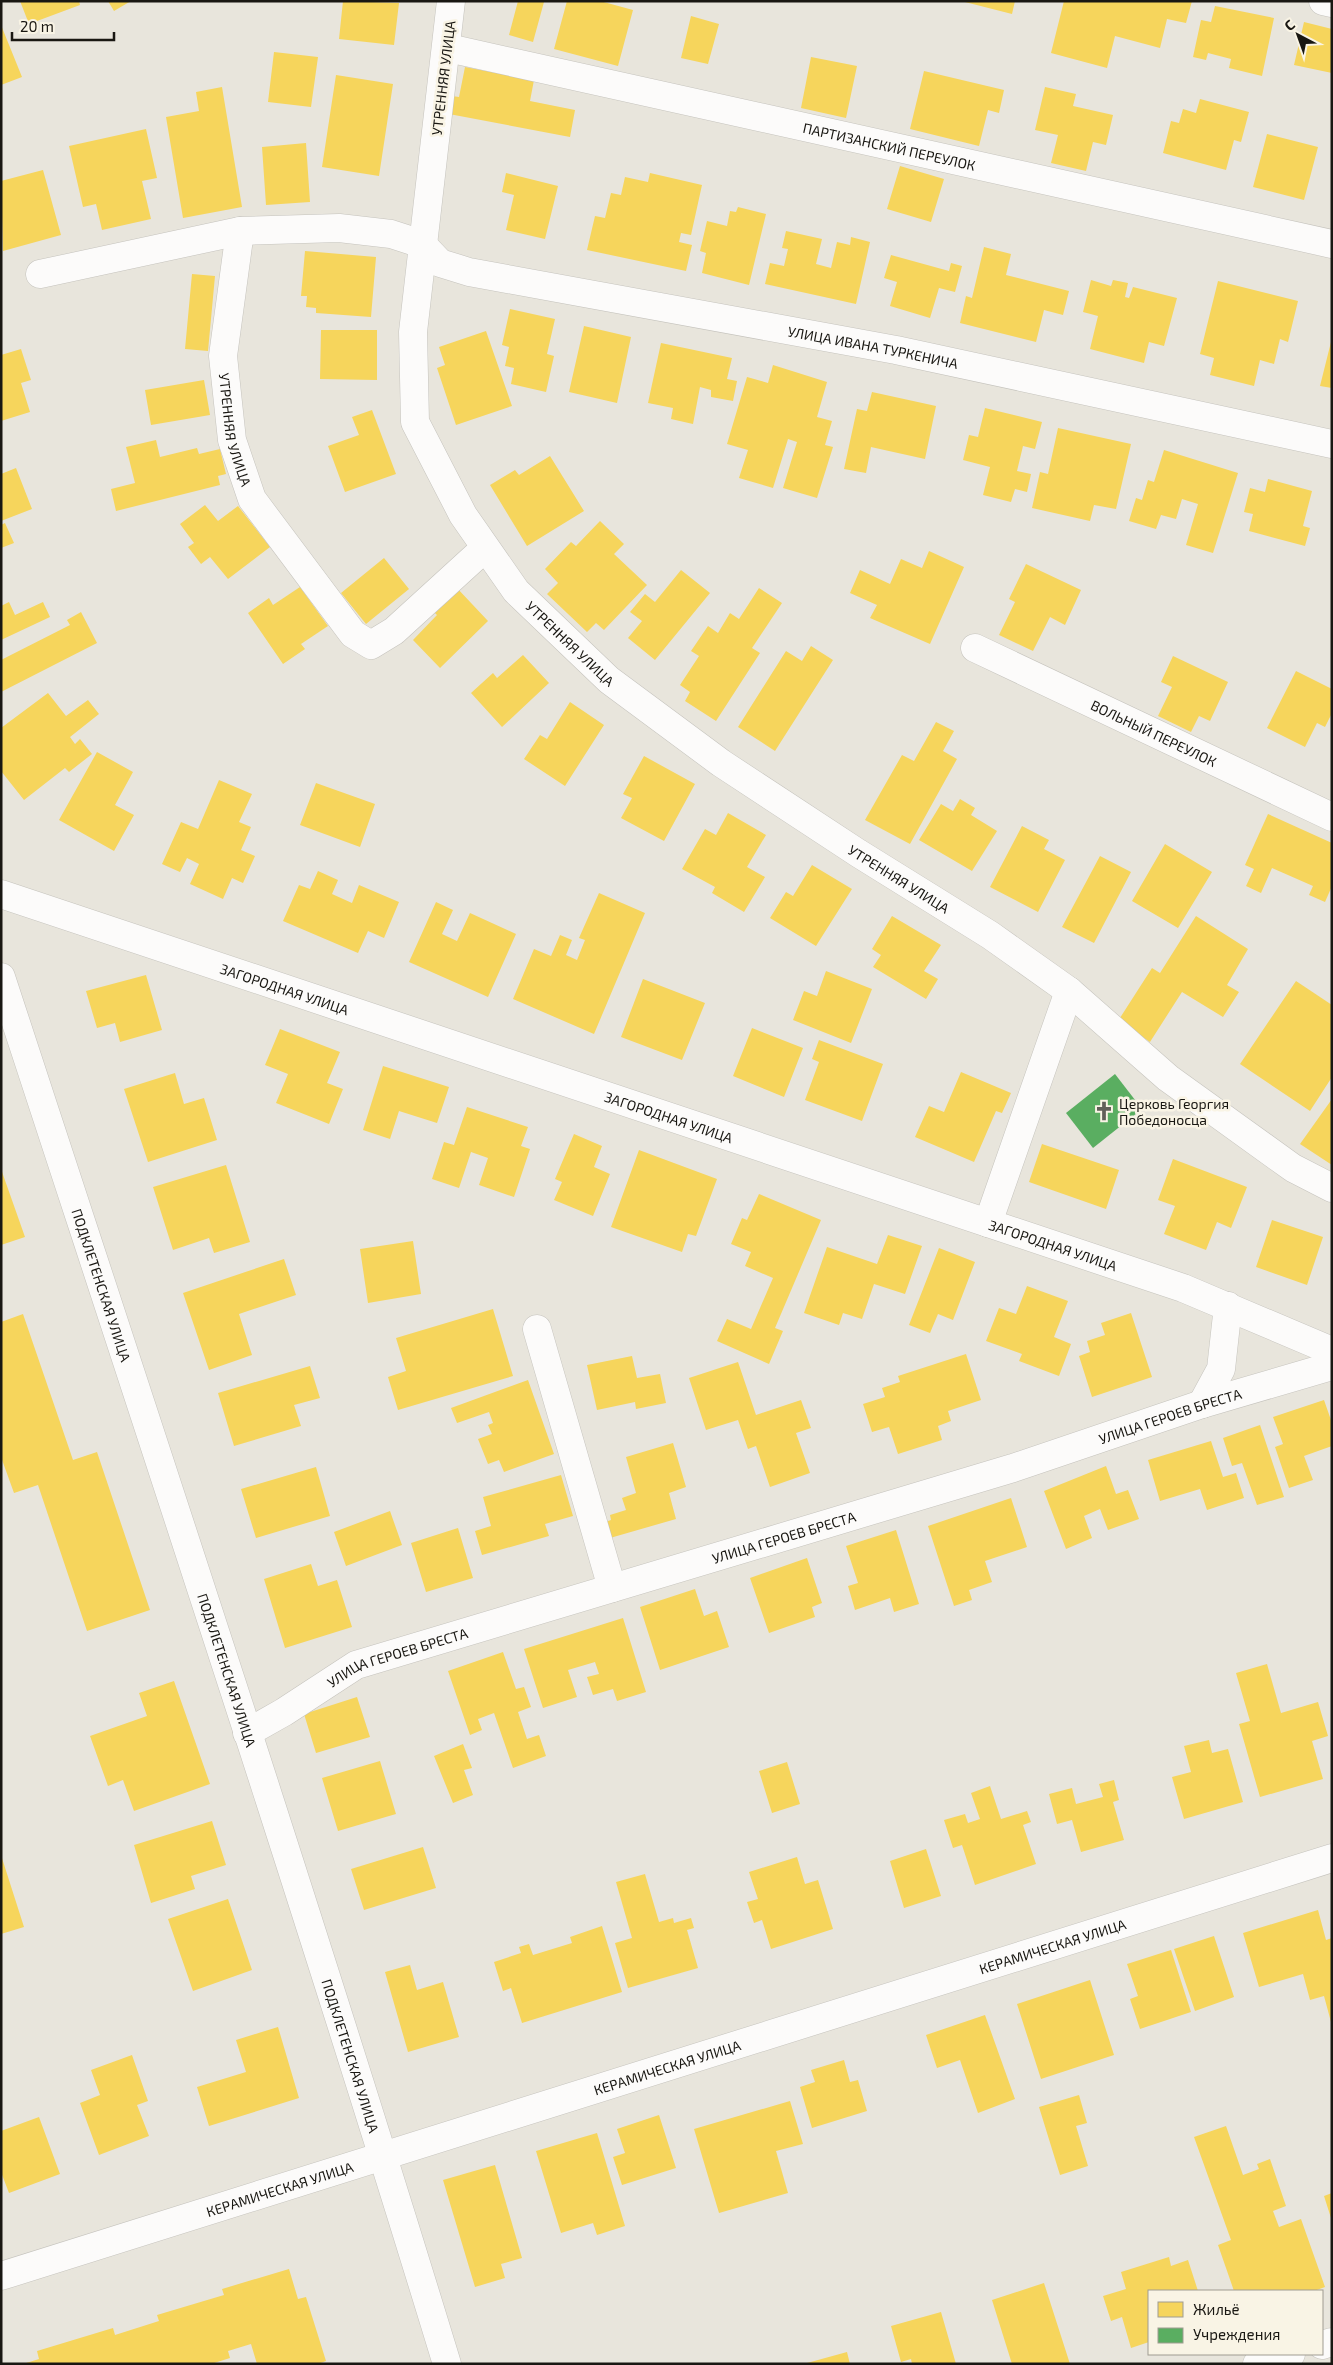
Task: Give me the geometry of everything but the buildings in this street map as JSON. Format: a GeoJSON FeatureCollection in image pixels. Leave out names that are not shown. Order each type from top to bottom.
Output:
{"type":"FeatureCollection","features":[{"type":"Feature","properties":{"kind":"street","name":"УТРЕННЯЯ УЛИЦА"},"geometry":{"type":"LineString","coordinates":[[451,1],[448,48],[422,244],[413,332],[415,422],[463,516],[516,591],[609,680],[721,763],[858,853],[990,935],[1069,991],[1168,1078],[1292,1168],[1332,1188]]}},
{"type":"Feature","properties":{"kind":"street"},"geometry":{"type":"LineString","coordinates":[[1323,1],[1332,3]]}},
{"type":"Feature","properties":{"kind":"street","name":"ПАРТИЗАНСКИЙ ПЕРЕУЛОК"},"geometry":{"type":"LineString","coordinates":[[448,48],[1332,244]]}},
{"type":"Feature","properties":{"kind":"street"},"geometry":{"type":"LineString","coordinates":[[40,274],[240,231],[339,228],[391,234],[422,244]]}},
{"type":"Feature","properties":{"kind":"street","name":"УТРЕННЯЯ УЛИЦА"},"geometry":{"type":"LineString","coordinates":[[240,231],[223,356],[232,440],[252,499],[353,634],[371,645],[394,631],[486,548]]}},
{"type":"Feature","properties":{"kind":"street","name":"УЛИЦА ИВАНА ТУРКЕНИЧА"},"geometry":{"type":"LineString","coordinates":[[422,244],[440,263],[469,272],[896,350],[1332,444]]}},
{"type":"Feature","properties":{"kind":"street","name":"ВОЛЬНЫЙ ПЕРЕУЛОК"},"geometry":{"type":"LineString","coordinates":[[975,648],[1332,817]]}},
{"type":"Feature","properties":{"kind":"street","name":"ЗАГОРОДНАЯ УЛИЦА"},"geometry":{"type":"LineString","coordinates":[[1,894],[1183,1288],[1332,1351]]}},
{"type":"Feature","properties":{"kind":"street","name":"ПОДКЛЕТЕНСКАЯ УЛИЦА"},"geometry":{"type":"LineString","coordinates":[[1,977],[248,1732],[384,2157],[447,2364]]}},
{"type":"Feature","properties":{"kind":"street"},"geometry":{"type":"LineString","coordinates":[[988,1223],[1069,991]]}},
{"type":"Feature","properties":{"kind":"street"},"geometry":{"type":"LineString","coordinates":[[1202,1404],[1221,1369],[1228,1306]]}},
{"type":"Feature","properties":{"kind":"street"},"geometry":{"type":"LineString","coordinates":[[537,1329],[612,1588]]}},
{"type":"Feature","properties":{"kind":"street","name":"УЛИЦА ГЕРОЕВ БРЕСТА"},"geometry":{"type":"LineString","coordinates":[[248,1732],[284,1712],[356,1665],[1013,1468],[1202,1404],[1332,1366]]}},
{"type":"Feature","properties":{"kind":"street","name":"КЕРАМИЧЕСКАЯ УЛИЦА"},"geometry":{"type":"LineString","coordinates":[[1,2276],[1332,1858]]}},
{"type":"Feature","properties":{"kind":"street"},"geometry":{"type":"LineString","coordinates":[[1257,2364],[1288,2355]]}},
{"type":"Feature","properties":{"kind":"place","name":"Церковь Георгия Победоносца"},"geometry":{"type":"Point","coordinates":[1104,1111]}}]}
